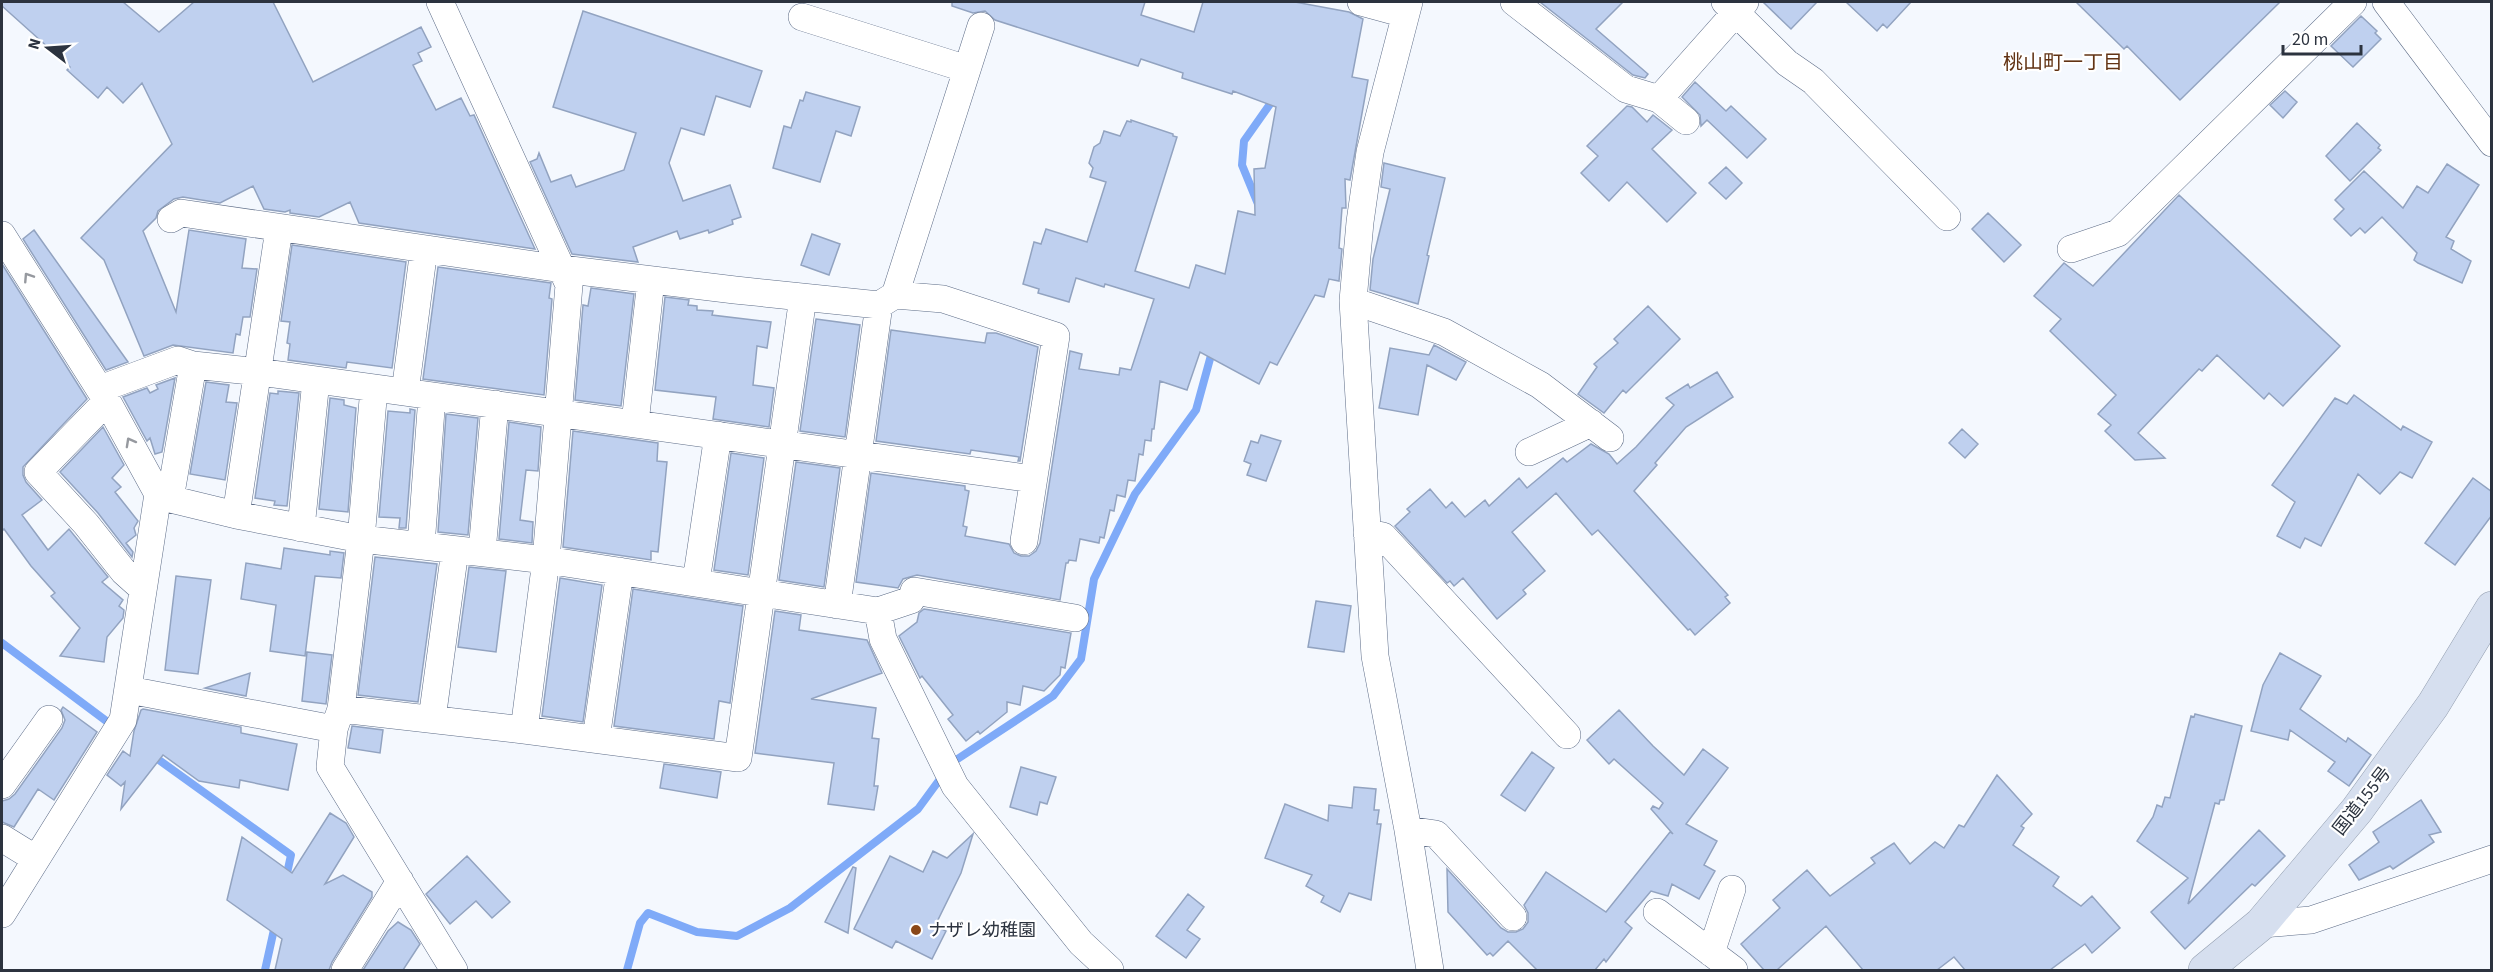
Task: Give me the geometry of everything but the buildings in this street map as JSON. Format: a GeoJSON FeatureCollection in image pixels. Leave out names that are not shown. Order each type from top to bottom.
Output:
{"type":"FeatureCollection","features":[{"type":"Feature","properties":{"kind":"highway","name":"国道155号"},"geometry":{"type":"LineString","coordinates":[[2205,970],[2261,924],[2357,810],[2433,705],[2492,608]]}},
{"type":"Feature","properties":{"kind":"street"},"geometry":{"type":"LineString","coordinates":[[440,2],[569,285],[546,560],[524,730]]}},
{"type":"Feature","properties":{"kind":"street"},"geometry":{"type":"LineString","coordinates":[[1361,2],[1407,8],[1370,152],[1353,301],[1375,656],[1408,830],[1430,970]]}},
{"type":"Feature","properties":{"kind":"street"},"geometry":{"type":"LineString","coordinates":[[1514,2],[1626,89],[1659,99],[1686,121]]}},
{"type":"Feature","properties":{"kind":"street"},"geometry":{"type":"LineString","coordinates":[[2071,249],[2118,233],[2353,2]]}},
{"type":"Feature","properties":{"kind":"street"},"geometry":{"type":"LineString","coordinates":[[2386,2],[2492,143]]}},
{"type":"Feature","properties":{"kind":"street"},"geometry":{"type":"LineString","coordinates":[[1659,99],[1735,5],[1787,63],[1813,81],[1947,217]]}},
{"type":"Feature","properties":{"kind":"street"},"geometry":{"type":"LineString","coordinates":[[802,17],[967,69]]}},
{"type":"Feature","properties":{"kind":"street"},"geometry":{"type":"LineString","coordinates":[[837,605],[858,454],[887,300],[981,26]]}},
{"type":"Feature","properties":{"kind":"street"},"geometry":{"type":"LineString","coordinates":[[171,219],[181,213],[279,229],[562,268],[803,297],[943,299],[1056,336],[1024,541]]}},
{"type":"Feature","properties":{"kind":"street"},"geometry":{"type":"LineString","coordinates":[[236,515],[279,229]]}},
{"type":"Feature","properties":{"kind":"street"},"geometry":{"type":"LineString","coordinates":[[2,235],[104,395],[164,496],[236,515],[361,539],[546,560],[878,611],[911,600],[914,591],[1075,618]]}},
{"type":"Feature","properties":{"kind":"street"},"geometry":{"type":"LineString","coordinates":[[405,392],[424,249]]}},
{"type":"Feature","properties":{"kind":"street"},"geometry":{"type":"LineString","coordinates":[[635,423],[651,280]]}},
{"type":"Feature","properties":{"kind":"street"},"geometry":{"type":"LineString","coordinates":[[129,690],[337,719],[432,719],[738,758],[803,297]]}},
{"type":"Feature","properties":{"kind":"street"},"geometry":{"type":"LineString","coordinates":[[1353,301],[1444,332],[1540,385],[1601,431],[1529,452]]}},
{"type":"Feature","properties":{"kind":"street"},"geometry":{"type":"LineString","coordinates":[[143,588],[124,572],[86,524],[38,471],[104,395],[178,360],[194,365],[635,423],[1033,479]]}},
{"type":"Feature","properties":{"kind":"street"},"geometry":{"type":"LineString","coordinates":[[2,914],[123,720],[143,588],[194,365]]}},
{"type":"Feature","properties":{"kind":"street"},"geometry":{"type":"LineString","coordinates":[[301,528],[316,380]]}},
{"type":"Feature","properties":{"kind":"street"},"geometry":{"type":"LineString","coordinates":[[374,388],[361,539],[330,767],[454,970]]}},
{"type":"Feature","properties":{"kind":"street"},"geometry":{"type":"LineString","coordinates":[[421,546],[432,396]]}},
{"type":"Feature","properties":{"kind":"street"},"geometry":{"type":"LineString","coordinates":[[432,719],[469,551],[495,404]]}},
{"type":"Feature","properties":{"kind":"street"},"geometry":{"type":"LineString","coordinates":[[696,582],[718,435]]}},
{"type":"Feature","properties":{"kind":"street"},"geometry":{"type":"LineString","coordinates":[[1367,533],[1383,536],[1567,735]]}},
{"type":"Feature","properties":{"kind":"street"},"geometry":{"type":"LineString","coordinates":[[596,739],[621,571]]}},
{"type":"Feature","properties":{"kind":"street"},"geometry":{"type":"LineString","coordinates":[[878,611],[883,639],[955,786],[1081,943],[1110,970]]}},
{"type":"Feature","properties":{"kind":"street"},"geometry":{"type":"LineString","coordinates":[[2,785],[49,719]]}},
{"type":"Feature","properties":{"kind":"street"},"geometry":{"type":"LineString","coordinates":[[1408,830],[1437,834],[1513,917]]}},
{"type":"Feature","properties":{"kind":"street"},"geometry":{"type":"LineString","coordinates":[[2,838],[36,859]]}},
{"type":"Feature","properties":{"kind":"street"},"geometry":{"type":"LineString","coordinates":[[2261,924],[2311,920],[2492,859]]}},
{"type":"Feature","properties":{"kind":"street"},"geometry":{"type":"LineString","coordinates":[[345,970],[400,881]]}},
{"type":"Feature","properties":{"kind":"street"},"geometry":{"type":"LineString","coordinates":[[1711,953],[1732,889]]}},
{"type":"Feature","properties":{"kind":"street"},"geometry":{"type":"LineString","coordinates":[[1657,912],[1734,970]]}},
{"type":"Feature","properties":{"kind":"waterway"},"geometry":{"type":"LineString","coordinates":[[1258,204],[1242,165],[1244,141],[1275,97]]}},
{"type":"Feature","properties":{"kind":"waterway"},"geometry":{"type":"LineString","coordinates":[[956,760],[1053,696],[1081,659],[1094,579],[1135,494],[1196,410],[1213,348]]}},
{"type":"Feature","properties":{"kind":"waterway"},"geometry":{"type":"LineString","coordinates":[[2,643],[109,723]]}},
{"type":"Feature","properties":{"kind":"waterway"},"geometry":{"type":"LineString","coordinates":[[152,755],[291,855],[286,878]]}},
{"type":"Feature","properties":{"kind":"waterway"},"geometry":{"type":"LineString","coordinates":[[627,970],[640,923],[648,913],[697,932],[737,936],[790,908],[918,809],[940,779]]}},
{"type":"Feature","properties":{"kind":"waterway"},"geometry":{"type":"LineString","coordinates":[[265,970],[275,925]]}},
{"type":"Feature","properties":{"kind":"place","name":"ナザレ幼稚園"},"geometry":{"type":"Point","coordinates":[916,930]}},
{"type":"Feature","properties":{"kind":"district","name":"桃山町一丁目"},"geometry":{"type":"Point","coordinates":[2063,63]}}]}
